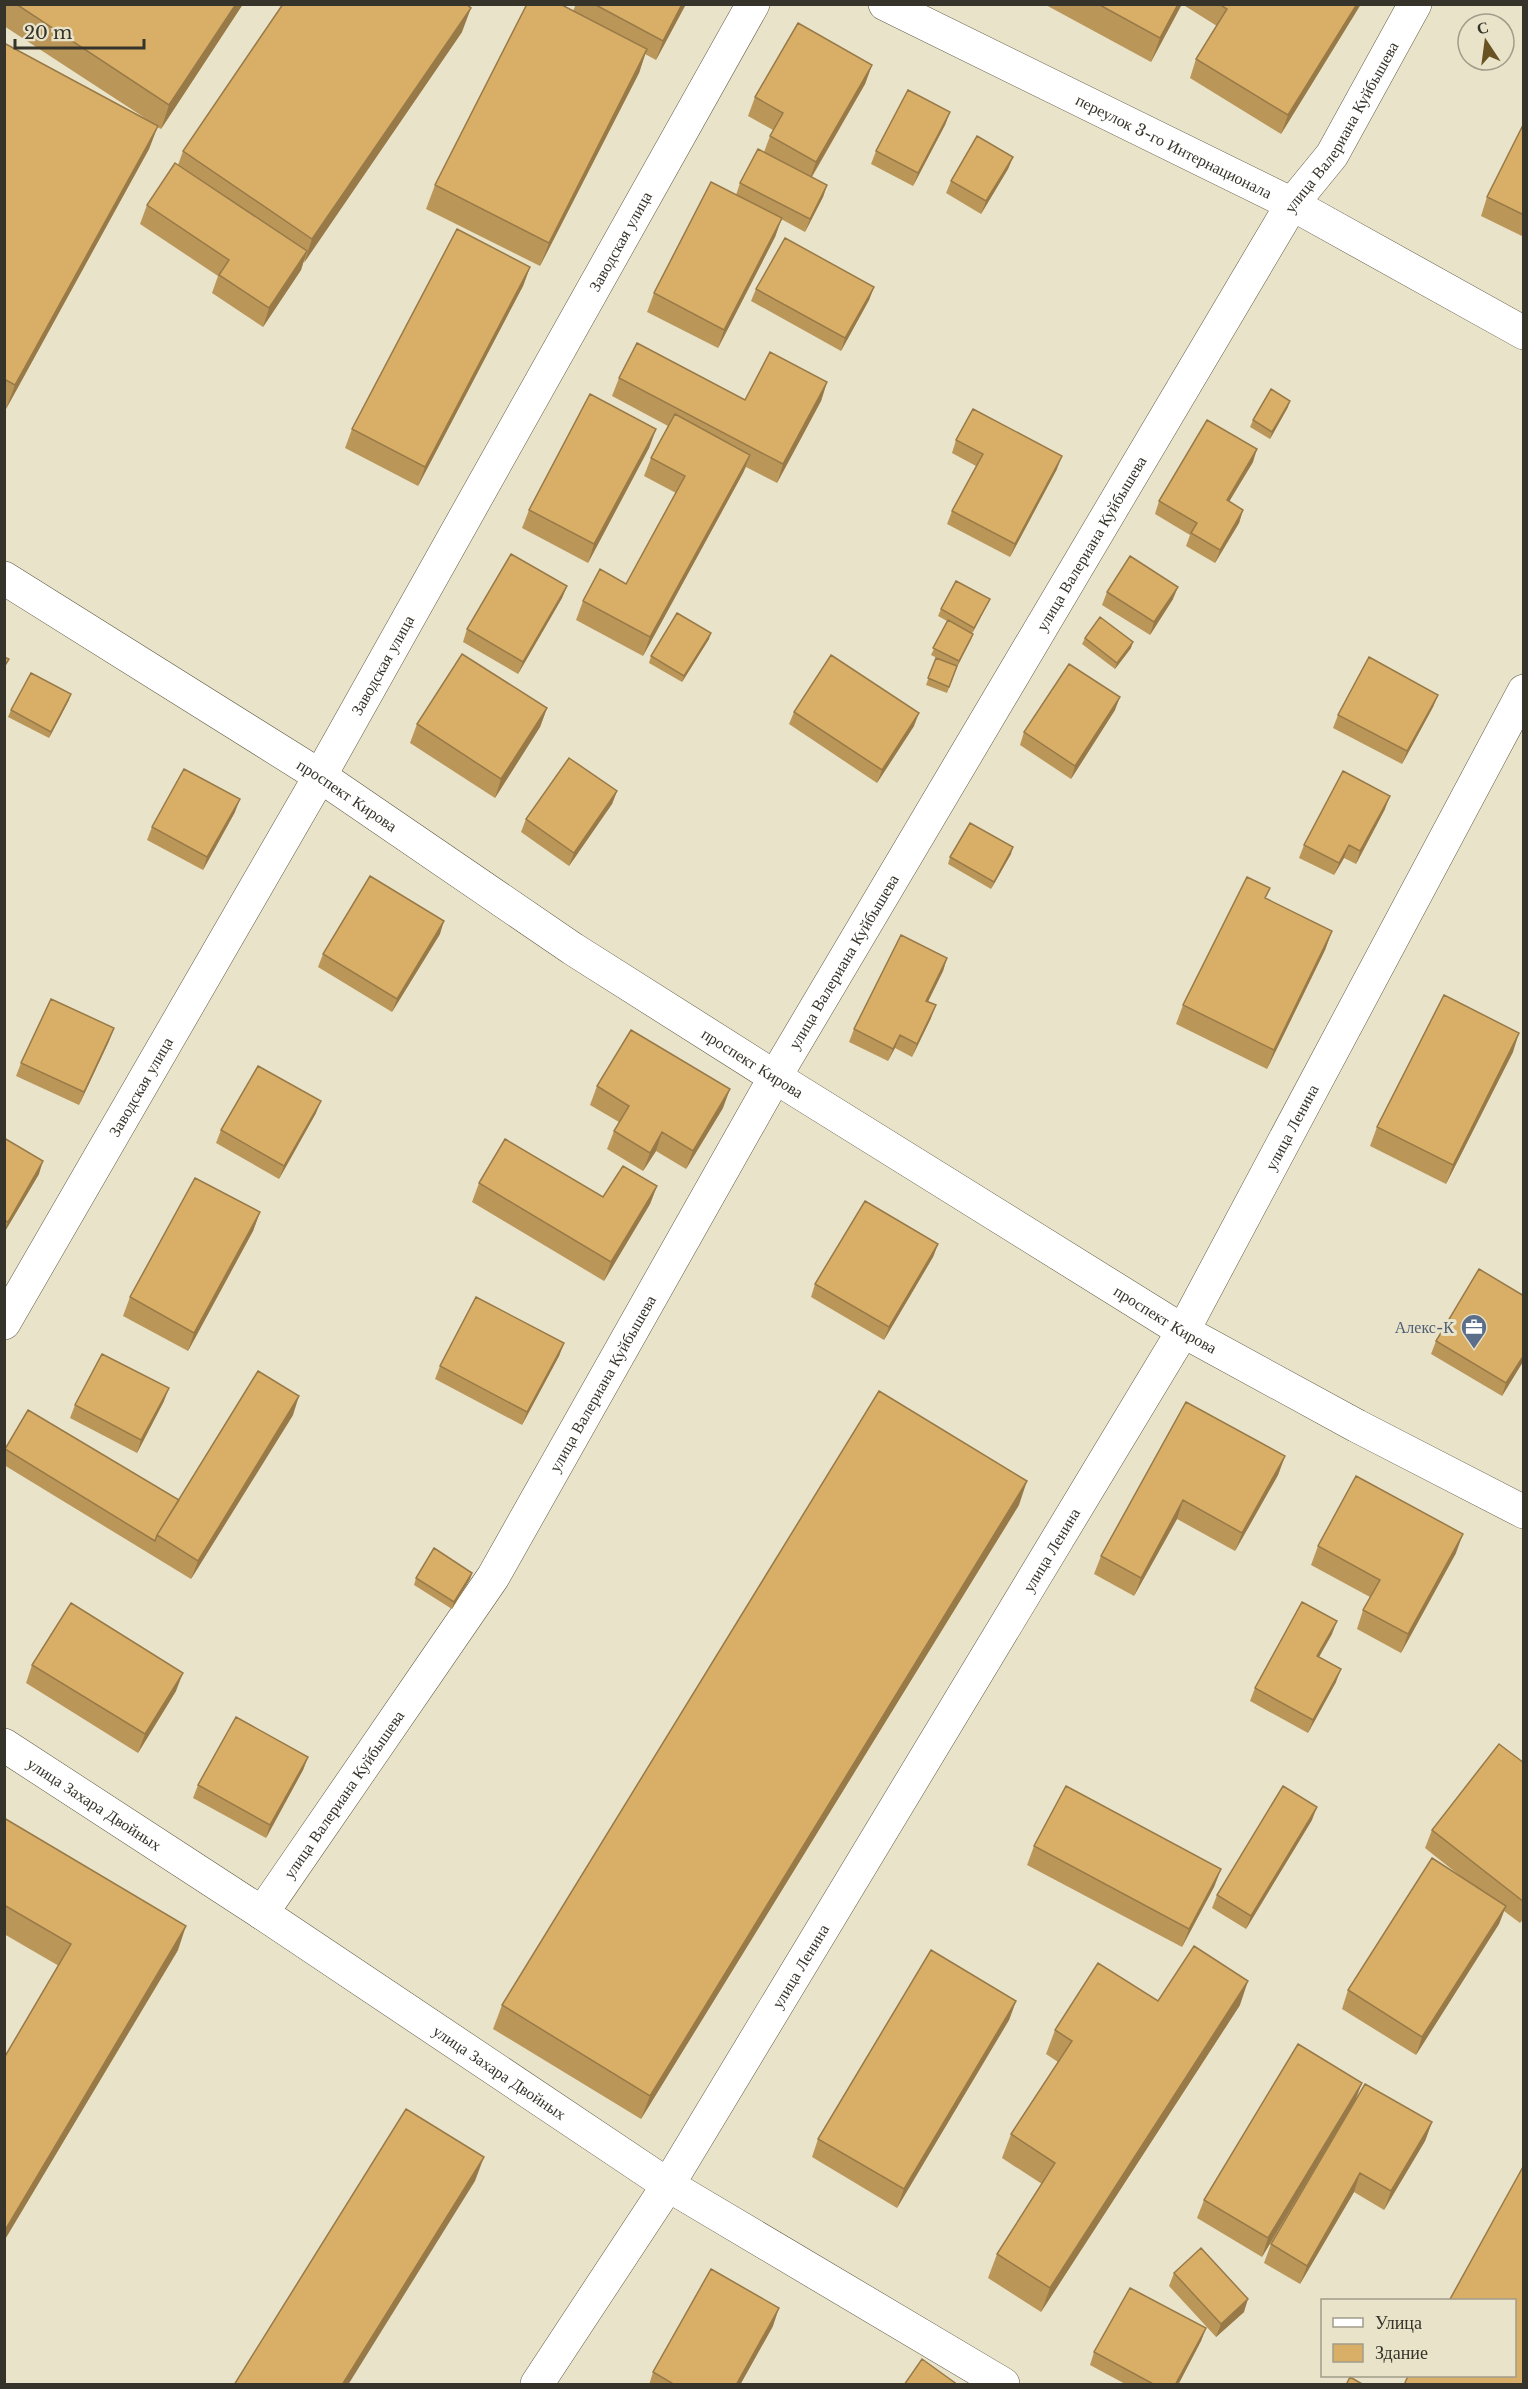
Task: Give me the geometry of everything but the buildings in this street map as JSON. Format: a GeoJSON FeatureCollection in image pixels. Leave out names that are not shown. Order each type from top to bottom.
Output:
{"type":"FeatureCollection","features":[{"type":"Feature","properties":{"kind":"street","name":"Заводская улица"},"geometry":{"type":"LineString","coordinates":[[4,1323],[320,776],[753,4]]}},
{"type":"Feature","properties":{"kind":"street","name":"переулок 3-го Интернационала"},"geometry":{"type":"LineString","coordinates":[[885,4],[1292,204],[1524,333]]}},
{"type":"Feature","properties":{"kind":"street","name":"улица Валериана Куйбышева"},"geometry":{"type":"LineString","coordinates":[[262,1913],[493,1577],[775,1077],[1292,204],[1332,155],[1415,4]]}},
{"type":"Feature","properties":{"kind":"street","name":"проспект Кирова"},"geometry":{"type":"LineString","coordinates":[[4,578],[320,776],[573,949],[1183,1331],[1357,1426],[1524,1512]]}},
{"type":"Feature","properties":{"kind":"street","name":"улица Ленина"},"geometry":{"type":"LineString","coordinates":[[537,2385],[668,2185],[1183,1331],[1524,691]]}},
{"type":"Feature","properties":{"kind":"street","name":"улица Захара Двойных"},"geometry":{"type":"LineString","coordinates":[[4,1745],[262,1913],[668,2185],[1003,2385]]}},
{"type":"Feature","properties":{"kind":"place","name":"Алекс-К"},"geometry":{"type":"Point","coordinates":[1474,1350]}}]}
